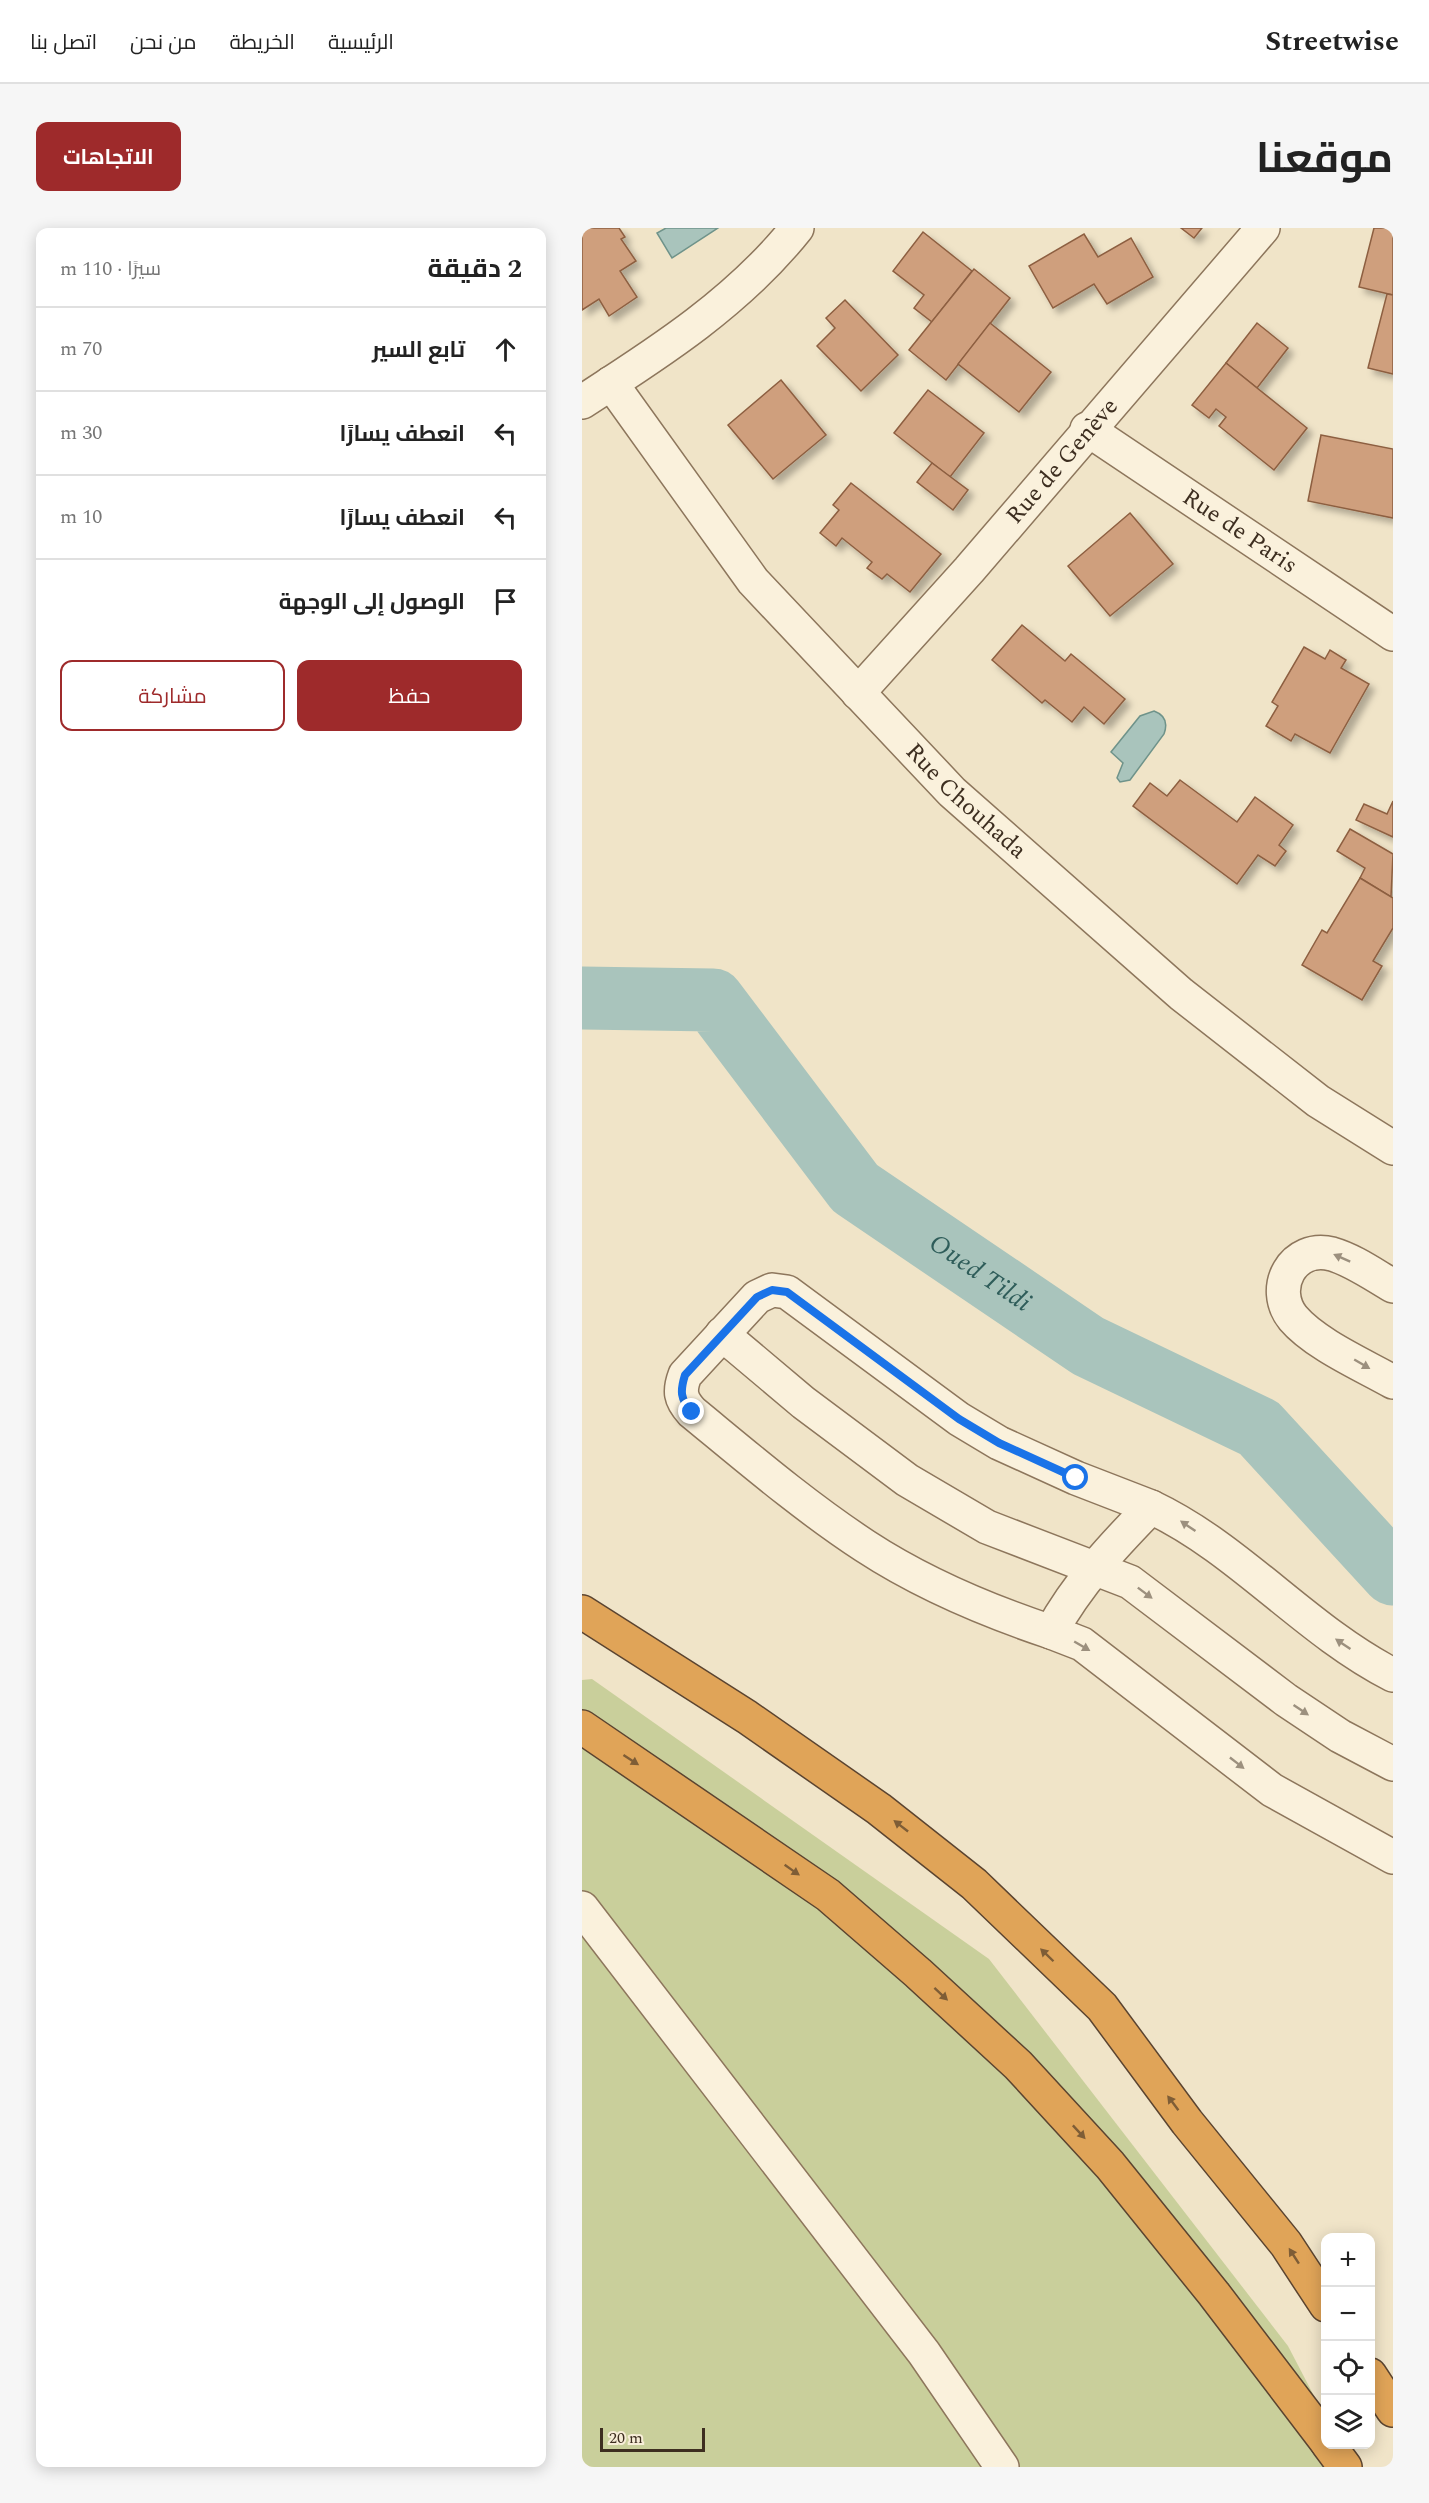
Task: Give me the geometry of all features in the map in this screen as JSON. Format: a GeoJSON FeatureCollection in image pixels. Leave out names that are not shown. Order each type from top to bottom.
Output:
{"type":"FeatureCollection","features":[{"type":"Feature","properties":{"kind":"highway"},"geometry":{"type":"LineString","coordinates":[[582,1612],[747,1717],[879,1809],[974,1884],[1102,2007],[1187,2122],[1286,2244],[1321,2297]]}},
{"type":"Feature","properties":{"kind":"highway"},"geometry":{"type":"LineString","coordinates":[[582,1727],[828,1894],[1018,2065],[1110,2165],[1214,2294],[1321,2435]]}},
{"type":"Feature","properties":{"kind":"highway"},"geometry":{"type":"LineString","coordinates":[[1375,2381],[1393,2410]]}},
{"type":"Feature","properties":{"kind":"highway"},"geometry":{"type":"LineString","coordinates":[[1332,2449],[1345,2467]]}},
{"type":"Feature","properties":{"kind":"street"},"geometry":{"type":"LineString","coordinates":[[582,402],[655,356],[724,303],[784,245],[797,228]]}},
{"type":"Feature","properties":{"kind":"street","name":"Rue de Genève"},"geometry":{"type":"LineString","coordinates":[[858,693],[969,570],[1087,429],[1263,228]]}},
{"type":"Feature","properties":{"kind":"street","name":"Rue Chouhada"},"geometry":{"type":"LineString","coordinates":[[611,383],[753,581],[952,792],[1181,994],[1318,1101],[1393,1148]]}},
{"type":"Feature","properties":{"kind":"street","name":"Rue de Paris"},"geometry":{"type":"LineString","coordinates":[[1087,429],[1393,634]]}},
{"type":"Feature","properties":{"kind":"street"},"geometry":{"type":"LineString","coordinates":[[1393,1286],[1331,1254],[1306,1255],[1290,1265],[1283,1279],[1285,1300],[1292,1317],[1314,1336],[1393,1382]]}},
{"type":"Feature","properties":{"kind":"street"},"geometry":{"type":"LineString","coordinates":[[1393,1675],[1343,1644],[1181,1521],[1076,1478],[999,1443],[950,1413],[787,1292],[772,1290],[757,1297],[685,1375],[680,1389],[683,1402],[692,1412],[819,1513],[867,1548],[957,1595],[1082,1644],[1272,1790],[1393,1857]]}},
{"type":"Feature","properties":{"kind":"street"},"geometry":{"type":"LineString","coordinates":[[722,1334],[804,1403],[907,1480],[987,1527],[1130,1582],[1286,1700],[1340,1736],[1393,1764]]}},
{"type":"Feature","properties":{"kind":"street"},"geometry":{"type":"LineString","coordinates":[[1051,1632],[1069,1600],[1094,1567],[1151,1507]]}},
{"type":"Feature","properties":{"kind":"street"},"geometry":{"type":"LineString","coordinates":[[582,1908],[917,2344],[1002,2467]]}},
{"type":"Feature","properties":{"kind":"green space"},"geometry":{"type":"Polygon","coordinates":[[[592,1679],[989,1959],[1288,2346],[1321,2409],[1321,2449],[1342,2449],[1351,2467],[582,2467],[582,1680],[592,1679]]]}},
{"type":"Feature","properties":{"kind":"water"},"geometry":{"type":"Polygon","coordinates":[[[666,228],[718,228],[672,258],[657,233],[666,228]]]}},
{"type":"Feature","properties":{"kind":"water"},"geometry":{"type":"Polygon","coordinates":[[[1154,711],[1165,720],[1164,734],[1130,780],[1120,782],[1117,778],[1123,763],[1111,752],[1140,716],[1154,711]]]}},
{"type":"Feature","properties":{"kind":"building"},"geometry":{"type":"Polygon","coordinates":[[[582,228],[619,228],[625,237],[621,239],[636,261],[620,271],[637,297],[609,316],[599,299],[582,310],[582,228]]]}},
{"type":"Feature","properties":{"kind":"building"},"geometry":{"type":"Polygon","coordinates":[[[1181,228],[1202,228],[1194,238],[1181,228]]]}},
{"type":"Feature","properties":{"kind":"building"},"geometry":{"type":"Polygon","coordinates":[[[1374,228],[1393,228],[1393,295],[1359,287],[1374,228]]]}},
{"type":"Feature","properties":{"kind":"building"},"geometry":{"type":"Polygon","coordinates":[[[923,232],[972,271],[932,322],[914,308],[924,295],[893,271],[923,232]]]}},
{"type":"Feature","properties":{"kind":"building"},"geometry":{"type":"Polygon","coordinates":[[[1084,234],[1098,257],[1131,238],[1153,277],[1107,304],[1094,284],[1053,308],[1029,266],[1084,234]]]}},
{"type":"Feature","properties":{"kind":"building"},"geometry":{"type":"Polygon","coordinates":[[[974,269],[1010,298],[946,380],[909,350],[974,269]]]}},
{"type":"Feature","properties":{"kind":"building"},"geometry":{"type":"Polygon","coordinates":[[[1387,294],[1393,295],[1393,374],[1368,368],[1387,294]]]}},
{"type":"Feature","properties":{"kind":"building"},"geometry":{"type":"Polygon","coordinates":[[[845,300],[898,355],[861,391],[817,346],[835,328],[826,318],[845,300]]]}},
{"type":"Feature","properties":{"kind":"building"},"geometry":{"type":"Polygon","coordinates":[[[990,323],[1051,372],[1019,412],[958,364],[990,323]]]}},
{"type":"Feature","properties":{"kind":"building"},"geometry":{"type":"Polygon","coordinates":[[[1257,323],[1288,348],[1257,388],[1226,363],[1257,323]]]}},
{"type":"Feature","properties":{"kind":"building"},"geometry":{"type":"Polygon","coordinates":[[[1226,363],[1307,428],[1274,470],[1219,426],[1226,417],[1216,409],[1209,418],[1192,405],[1226,363]]]}},
{"type":"Feature","properties":{"kind":"building"},"geometry":{"type":"Polygon","coordinates":[[[781,380],[826,435],[773,479],[728,425],[781,380]]]}},
{"type":"Feature","properties":{"kind":"building"},"geometry":{"type":"Polygon","coordinates":[[[928,390],[984,433],[950,477],[894,433],[928,390]]]}},
{"type":"Feature","properties":{"kind":"building"},"geometry":{"type":"Polygon","coordinates":[[[1321,435],[1393,449],[1393,518],[1308,501],[1321,435]]]}},
{"type":"Feature","properties":{"kind":"building"},"geometry":{"type":"Polygon","coordinates":[[[932,463],[968,490],[953,510],[917,482],[932,463]]]}},
{"type":"Feature","properties":{"kind":"building"},"geometry":{"type":"Polygon","coordinates":[[[851,483],[941,554],[910,592],[887,574],[882,579],[867,568],[872,562],[842,538],[836,546],[820,533],[839,510],[833,505],[851,483]]]}},
{"type":"Feature","properties":{"kind":"building"},"geometry":{"type":"Polygon","coordinates":[[[1130,513],[1173,564],[1110,616],[1068,566],[1130,513]]]}},
{"type":"Feature","properties":{"kind":"building"},"geometry":{"type":"Polygon","coordinates":[[[1022,625],[1065,661],[1071,654],[1125,699],[1104,724],[1084,707],[1072,722],[1045,700],[1042,703],[992,660],[1022,625]]]}},
{"type":"Feature","properties":{"kind":"building"},"geometry":{"type":"Polygon","coordinates":[[[1304,647],[1325,659],[1330,650],[1346,660],[1341,668],[1369,684],[1330,753],[1295,734],[1291,741],[1266,726],[1278,706],[1272,702],[1304,647]]]}},
{"type":"Feature","properties":{"kind":"building"},"geometry":{"type":"Polygon","coordinates":[[[1180,780],[1237,822],[1255,797],[1293,825],[1279,845],[1286,851],[1275,866],[1258,855],[1237,884],[1133,806],[1150,783],[1167,796],[1180,780]]]}},
{"type":"Feature","properties":{"kind":"building"},"geometry":{"type":"Polygon","coordinates":[[[1393,801],[1393,837],[1356,820],[1364,804],[1387,814],[1393,801]]]}},
{"type":"Feature","properties":{"kind":"building"},"geometry":{"type":"Polygon","coordinates":[[[1350,829],[1393,854],[1391,897],[1360,878],[1365,868],[1337,851],[1350,829]]]}},
{"type":"Feature","properties":{"kind":"building"},"geometry":{"type":"Polygon","coordinates":[[[1360,878],[1393,898],[1393,928],[1373,961],[1382,966],[1362,1000],[1302,965],[1322,930],[1327,933],[1360,878]]]}},
{"type":"Feature","properties":{"kind":"waterway","name":"Oued Tildi"},"geometry":{"type":"LineString","coordinates":[[582,998],[713,1000],[855,1188],[1088,1346],[1259,1428],[1393,1574]]}},
{"type":"Feature","properties":{"kind":"route"},"geometry":{"type":"LineString","coordinates":[[692,1412],[683,1402],[680,1389],[685,1375],[749,1303],[772,1290],[787,1292],[799,1298],[959,1419],[999,1443],[1076,1478]]}}]}
